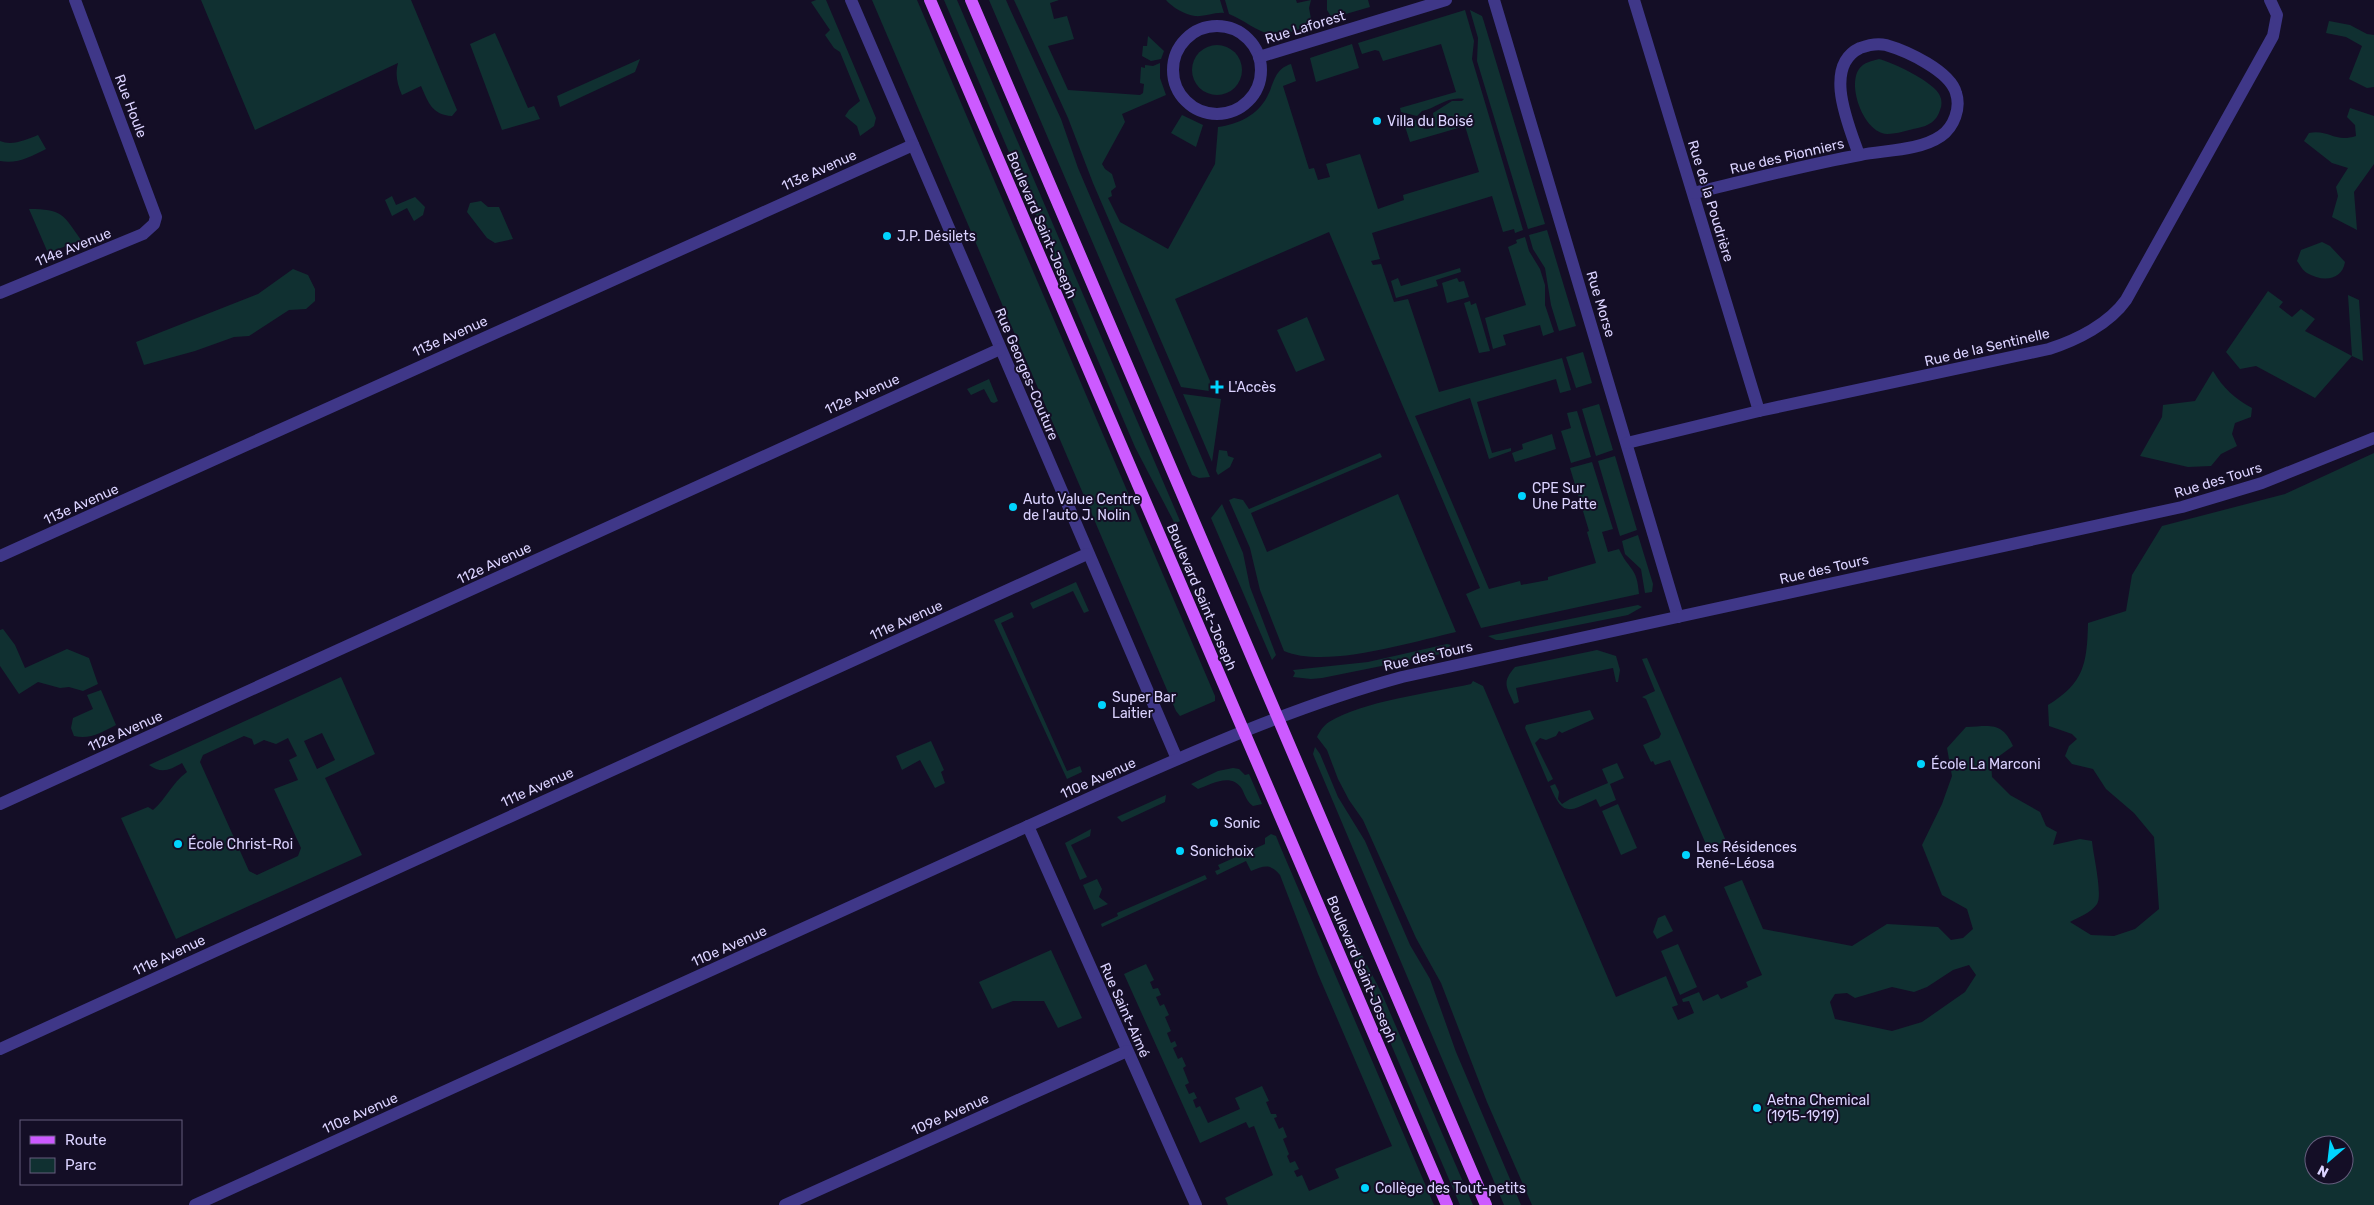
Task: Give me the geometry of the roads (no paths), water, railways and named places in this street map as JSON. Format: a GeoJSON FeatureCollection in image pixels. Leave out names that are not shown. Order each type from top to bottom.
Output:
{"type":"FeatureCollection","features":[{"type":"Feature","properties":{"kind":"main road","name":"Boulevard Saint-Joseph"},"geometry":{"type":"LineString","coordinates":[[930,0],[1447,1205]]}},
{"type":"Feature","properties":{"kind":"main road","name":"Boulevard Saint-Joseph"},"geometry":{"type":"LineString","coordinates":[[971,0],[1486,1205]]}},
{"type":"Feature","properties":{"kind":"street","name":"Rue Houle"},"geometry":{"type":"LineString","coordinates":[[75,0],[155,210],[154,224]]}},
{"type":"Feature","properties":{"kind":"street","name":"Rue Georges-Couture"},"geometry":{"type":"LineString","coordinates":[[851,0],[1087,554],[1177,759]]}},
{"type":"Feature","properties":{"kind":"street","name":"Rue Laforest"},"geometry":{"type":"LineString","coordinates":[[1259,57],[1446,0]]}},
{"type":"Feature","properties":{"kind":"street","name":"Rue Morse"},"geometry":{"type":"LineString","coordinates":[[1494,0],[1678,617]]}},
{"type":"Feature","properties":{"kind":"street","name":"Rue de la Poudrière"},"geometry":{"type":"LineString","coordinates":[[1634,0],[1759,411]]}},
{"type":"Feature","properties":{"kind":"street","name":"Rue de la Sentinelle"},"geometry":{"type":"LineString","coordinates":[[1627,443],[1759,411],[2049,349],[2072,341],[2114,314],[2129,294],[2274,36],[2277,15],[2270,0]]}},
{"type":"Feature","properties":{"kind":"street","name":"Rue Laforest"},"geometry":{"type":"LineString","coordinates":[[1224,27],[1242,34],[1252,44],[1259,57],[1261,72],[1258,86],[1251,99],[1240,108],[1226,114],[1204,112],[1185,101],[1177,89],[1173,75],[1174,61],[1179,47],[1201,29],[1224,27]]}},
{"type":"Feature","properties":{"kind":"street","name":"Rue des Pionniers"},"geometry":{"type":"LineString","coordinates":[[1694,193],[1859,155],[1924,144],[1942,136],[1951,124],[1958,107],[1956,93],[1944,74],[1914,57],[1885,44],[1869,45],[1855,51],[1842,68],[1840,85],[1844,108],[1859,155]]}},
{"type":"Feature","properties":{"kind":"street","name":"113e Avenue"},"geometry":{"type":"LineString","coordinates":[[0,556],[913,145]]}},
{"type":"Feature","properties":{"kind":"street","name":"114e Avenue"},"geometry":{"type":"LineString","coordinates":[[0,293],[143,234],[154,224]]}},
{"type":"Feature","properties":{"kind":"street","name":"112e Avenue"},"geometry":{"type":"LineString","coordinates":[[0,804],[1000,349]]}},
{"type":"Feature","properties":{"kind":"street","name":"Rue des Tours"},"geometry":{"type":"LineString","coordinates":[[1277,717],[1402,677],[2182,507],[2262,483],[2374,438]]}},
{"type":"Feature","properties":{"kind":"street","name":"111e Avenue"},"geometry":{"type":"LineString","coordinates":[[0,1049],[1087,554]]}},
{"type":"Feature","properties":{"kind":"street","name":"110e Avenue"},"geometry":{"type":"LineString","coordinates":[[195,1205],[1028,826],[1177,759],[1277,717]]}},
{"type":"Feature","properties":{"kind":"street","name":"Rue Saint-Aimé"},"geometry":{"type":"LineString","coordinates":[[1028,826],[1196,1205]]}},
{"type":"Feature","properties":{"kind":"street","name":"109e Avenue"},"geometry":{"type":"LineString","coordinates":[[785,1205],[1127,1051]]}},
{"type":"Feature","properties":{"kind":"place","name":"Villa du Boisé"},"geometry":{"type":"Point","coordinates":[1377,121]}},
{"type":"Feature","properties":{"kind":"place","name":"J.P. Désilets"},"geometry":{"type":"Point","coordinates":[887,236]}},
{"type":"Feature","properties":{"kind":"place","name":"L'Accès"},"geometry":{"type":"Point","coordinates":[1217,387]}},
{"type":"Feature","properties":{"kind":"place","name":"CPE Sur Une Patte"},"geometry":{"type":"Point","coordinates":[1522,496]}},
{"type":"Feature","properties":{"kind":"place","name":"Auto Value Centre de l'auto J. Nolin"},"geometry":{"type":"Point","coordinates":[1013,507]}},
{"type":"Feature","properties":{"kind":"place","name":"Super Bar Laitier"},"geometry":{"type":"Point","coordinates":[1102,705]}},
{"type":"Feature","properties":{"kind":"place","name":"École La Marconi"},"geometry":{"type":"Point","coordinates":[1921,764]}},
{"type":"Feature","properties":{"kind":"place","name":"Sonic"},"geometry":{"type":"Point","coordinates":[1214,823]}},
{"type":"Feature","properties":{"kind":"place","name":"École Christ-Roi"},"geometry":{"type":"Point","coordinates":[178,844]}},
{"type":"Feature","properties":{"kind":"place","name":"Sonichoix"},"geometry":{"type":"Point","coordinates":[1180,851]}},
{"type":"Feature","properties":{"kind":"place","name":"Les Résidences René-Léosa"},"geometry":{"type":"Point","coordinates":[1686,855]}},
{"type":"Feature","properties":{"kind":"place","name":"Aetna Chemical (1915-1919)"},"geometry":{"type":"Point","coordinates":[1757,1108]}},
{"type":"Feature","properties":{"kind":"place","name":"Collège des Tout-petits"},"geometry":{"type":"Point","coordinates":[1365,1188]}}]}
